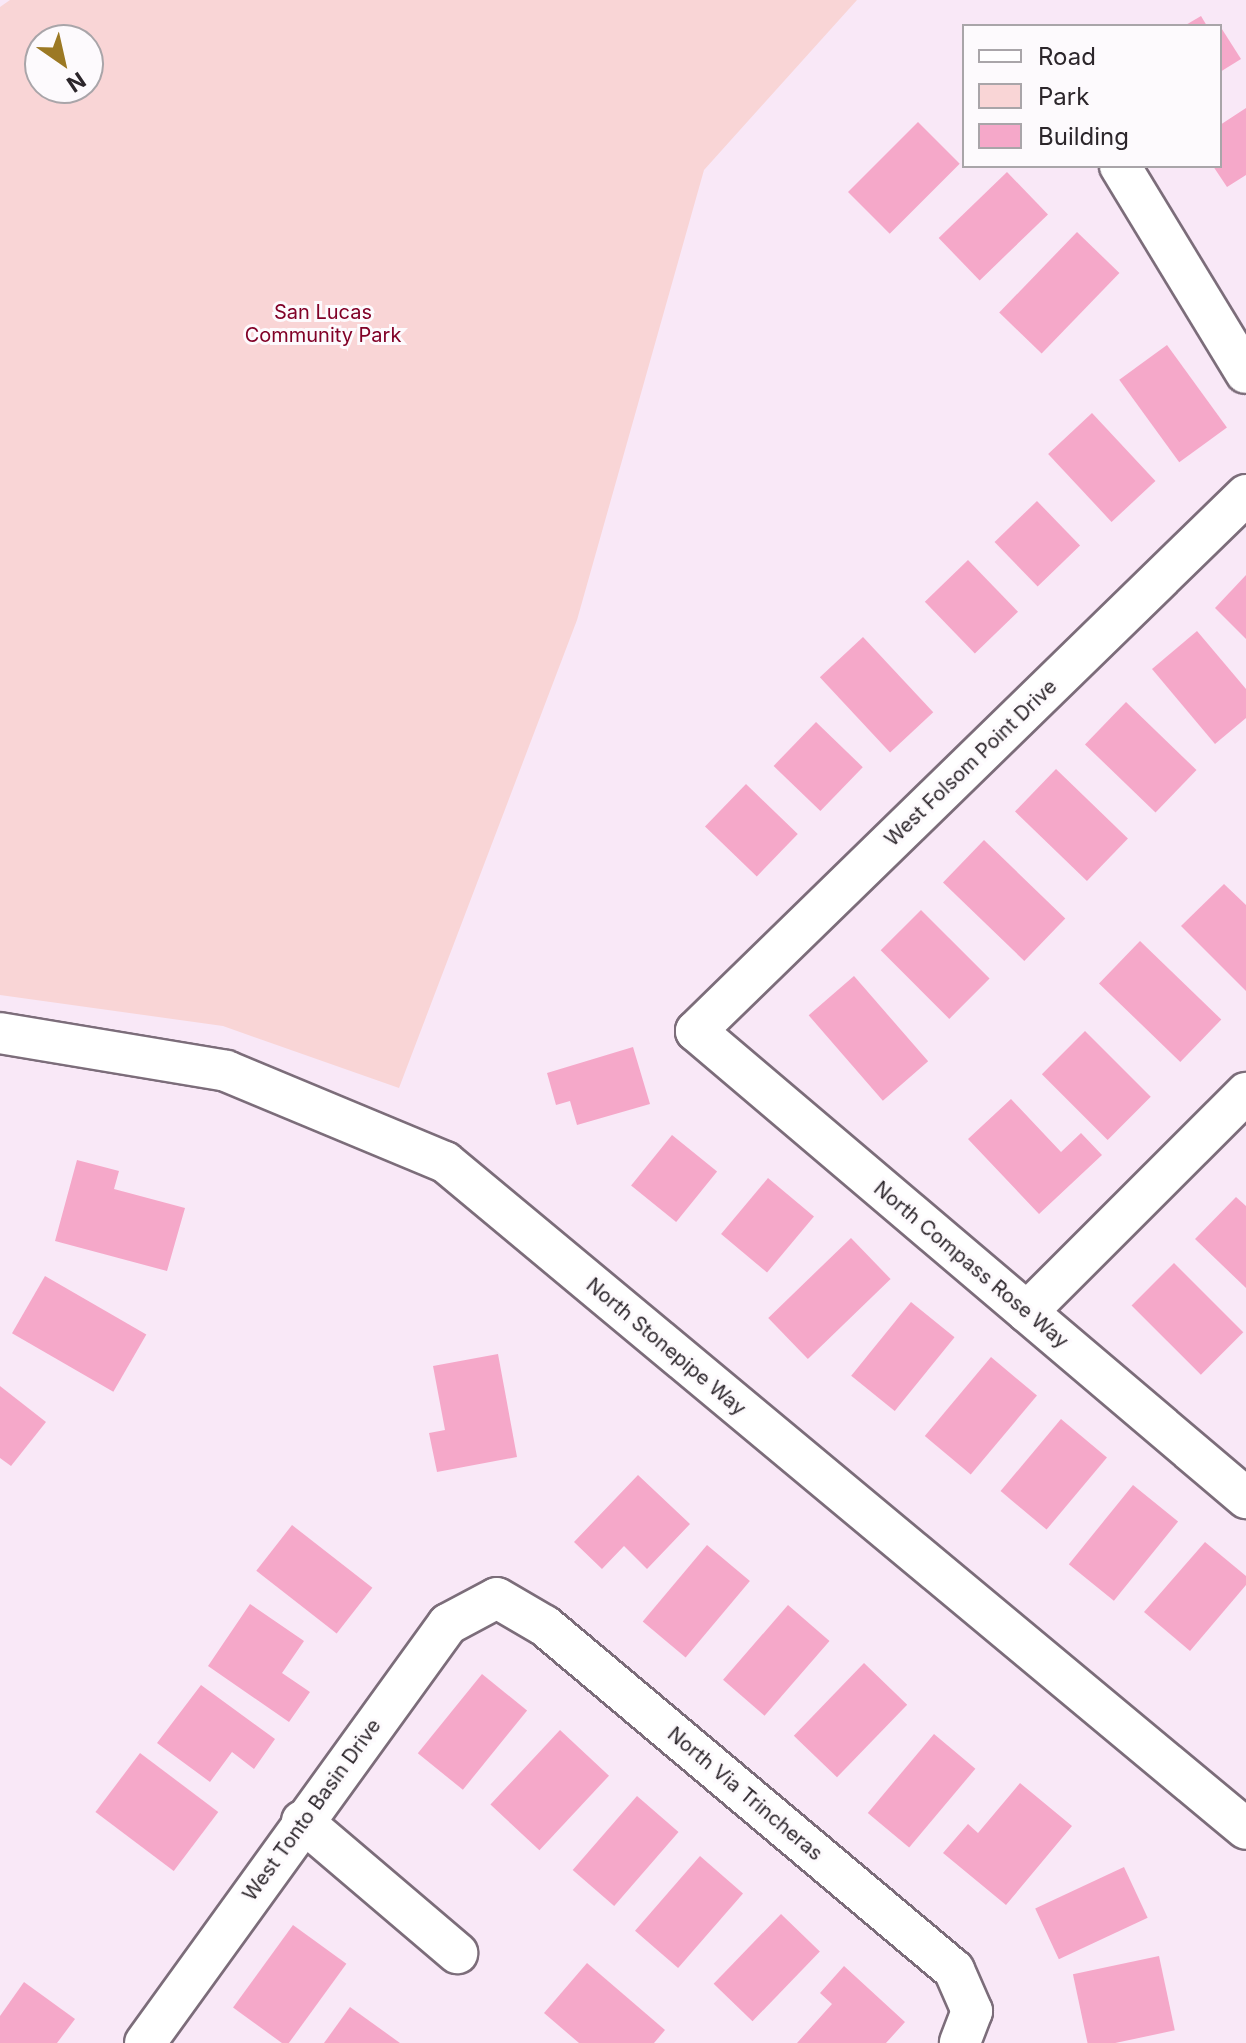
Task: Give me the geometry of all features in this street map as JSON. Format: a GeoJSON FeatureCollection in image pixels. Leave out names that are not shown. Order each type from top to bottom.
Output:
{"type":"FeatureCollection","features":[{"type":"Feature","properties":{"kind":"street"},"geometry":{"type":"LineString","coordinates":[[1121,168],[1246,373]]}},
{"type":"Feature","properties":{"kind":"street","name":"West Folsom Point Drive"},"geometry":{"type":"LineString","coordinates":[[696,1031],[1246,495]]}},
{"type":"Feature","properties":{"kind":"street","name":"North Compass Rose Way"},"geometry":{"type":"LineString","coordinates":[[696,1031],[1246,1498]]}},
{"type":"Feature","properties":{"kind":"street","name":"North Stonepipe Way"},"geometry":{"type":"LineString","coordinates":[[0,1033],[226,1071],[445,1162],[1246,1829]]}},
{"type":"Feature","properties":{"kind":"street"},"geometry":{"type":"LineString","coordinates":[[1027,1312],[1246,1093]]}},
{"type":"Feature","properties":{"kind":"street","name":"West Tonto Basin Drive"},"geometry":{"type":"LineString","coordinates":[[145,2043],[302,1821],[448,1624],[497,1598]]}},
{"type":"Feature","properties":{"kind":"street","name":"North Via Trincheras"},"geometry":{"type":"LineString","coordinates":[[497,1598],[545,1626],[954,1970],[966,2027]]}},
{"type":"Feature","properties":{"kind":"street"},"geometry":{"type":"LineString","coordinates":[[302,1821],[457,1953]]}},
{"type":"Feature","properties":{"kind":"green space","name":"San Lucas Community Park"},"geometry":{"type":"Polygon","coordinates":[[[10,0],[857,0],[704,170],[577,620],[399,1088],[223,1026],[0,995],[0,7],[10,0]]]}},
{"type":"Feature","properties":{"kind":"building"},"geometry":{"type":"Polygon","coordinates":[[[1201,16],[1206,24],[1187,24],[1201,16]]]}},
{"type":"Feature","properties":{"kind":"building"},"geometry":{"type":"Polygon","coordinates":[[[1222,29],[1241,59],[1222,71],[1222,29]]]}},
{"type":"Feature","properties":{"kind":"building"},"geometry":{"type":"Polygon","coordinates":[[[1246,108],[1246,175],[1227,187],[1214,168],[1222,168],[1222,124],[1246,108]]]}},
{"type":"Feature","properties":{"kind":"building"},"geometry":{"type":"Polygon","coordinates":[[[918,122],[960,164],[890,234],[848,192],[918,122]]]}},
{"type":"Feature","properties":{"kind":"building"},"geometry":{"type":"Polygon","coordinates":[[[1007,172],[1048,214],[980,280],[939,238],[1007,172]]]}},
{"type":"Feature","properties":{"kind":"building"},"geometry":{"type":"Polygon","coordinates":[[[1077,232],[1119,273],[1042,354],[999,313],[1077,232]]]}},
{"type":"Feature","properties":{"kind":"building"},"geometry":{"type":"Polygon","coordinates":[[[1167,345],[1227,428],[1179,462],[1119,380],[1167,345]]]}},
{"type":"Feature","properties":{"kind":"building"},"geometry":{"type":"Polygon","coordinates":[[[1092,413],[1155,481],[1112,522],[1048,454],[1092,413]]]}},
{"type":"Feature","properties":{"kind":"building"},"geometry":{"type":"Polygon","coordinates":[[[1037,501],[1080,546],[1038,587],[995,542],[1037,501]]]}},
{"type":"Feature","properties":{"kind":"building"},"geometry":{"type":"Polygon","coordinates":[[[968,560],[1018,612],[975,653],[925,602],[968,560]]]}},
{"type":"Feature","properties":{"kind":"building"},"geometry":{"type":"Polygon","coordinates":[[[1246,575],[1246,639],[1215,608],[1246,575]]]}},
{"type":"Feature","properties":{"kind":"building"},"geometry":{"type":"Polygon","coordinates":[[[1197,631],[1246,689],[1246,718],[1215,744],[1152,669],[1197,631]]]}},
{"type":"Feature","properties":{"kind":"building"},"geometry":{"type":"Polygon","coordinates":[[[863,637],[933,712],[890,753],[820,677],[863,637]]]}},
{"type":"Feature","properties":{"kind":"building"},"geometry":{"type":"Polygon","coordinates":[[[1126,702],[1196,770],[1156,813],[1085,744],[1126,702]]]}},
{"type":"Feature","properties":{"kind":"building"},"geometry":{"type":"Polygon","coordinates":[[[816,722],[863,767],[820,811],[774,766],[816,722]]]}},
{"type":"Feature","properties":{"kind":"building"},"geometry":{"type":"Polygon","coordinates":[[[1056,769],[1128,838],[1087,881],[1015,811],[1056,769]]]}},
{"type":"Feature","properties":{"kind":"building"},"geometry":{"type":"Polygon","coordinates":[[[746,784],[798,834],[757,876],[705,826],[746,784]]]}},
{"type":"Feature","properties":{"kind":"building"},"geometry":{"type":"Polygon","coordinates":[[[984,840],[1065,918],[1024,961],[943,882],[984,840]]]}},
{"type":"Feature","properties":{"kind":"building"},"geometry":{"type":"Polygon","coordinates":[[[1224,884],[1246,905],[1246,991],[1181,926],[1224,884]]]}},
{"type":"Feature","properties":{"kind":"building"},"geometry":{"type":"Polygon","coordinates":[[[921,910],[990,979],[949,1019],[881,950],[921,910]]]}},
{"type":"Feature","properties":{"kind":"building"},"geometry":{"type":"Polygon","coordinates":[[[1140,941],[1221,1019],[1180,1062],[1099,983],[1140,941]]]}},
{"type":"Feature","properties":{"kind":"building"},"geometry":{"type":"Polygon","coordinates":[[[854,976],[928,1061],[883,1101],[809,1015],[854,976]]]}},
{"type":"Feature","properties":{"kind":"building"},"geometry":{"type":"Polygon","coordinates":[[[1085,1031],[1151,1097],[1108,1140],[1042,1074],[1085,1031]]]}},
{"type":"Feature","properties":{"kind":"building"},"geometry":{"type":"Polygon","coordinates":[[[633,1047],[650,1104],[577,1125],[570,1101],[556,1105],[547,1073],[633,1047]]]}},
{"type":"Feature","properties":{"kind":"building"},"geometry":{"type":"Polygon","coordinates":[[[1011,1099],[1061,1152],[1081,1133],[1102,1155],[1039,1214],[968,1139],[1011,1099]]]}},
{"type":"Feature","properties":{"kind":"building"},"geometry":{"type":"Polygon","coordinates":[[[672,1135],[717,1172],[676,1222],[631,1186],[672,1135]]]}},
{"type":"Feature","properties":{"kind":"building"},"geometry":{"type":"Polygon","coordinates":[[[77,1160],[119,1171],[114,1189],[185,1208],[167,1271],[55,1241],[77,1160]]]}},
{"type":"Feature","properties":{"kind":"building"},"geometry":{"type":"Polygon","coordinates":[[[768,1178],[814,1217],[767,1272],[721,1234],[768,1178]]]}},
{"type":"Feature","properties":{"kind":"building"},"geometry":{"type":"Polygon","coordinates":[[[1236,1197],[1246,1206],[1246,1288],[1195,1239],[1236,1197]]]}},
{"type":"Feature","properties":{"kind":"building"},"geometry":{"type":"Polygon","coordinates":[[[851,1238],[891,1279],[808,1359],[768,1318],[851,1238]]]}},
{"type":"Feature","properties":{"kind":"building"},"geometry":{"type":"Polygon","coordinates":[[[1174,1263],[1243,1332],[1201,1375],[1132,1305],[1174,1263]]]}},
{"type":"Feature","properties":{"kind":"building"},"geometry":{"type":"Polygon","coordinates":[[[45,1276],[146,1334],[113,1392],[12,1333],[45,1276]]]}},
{"type":"Feature","properties":{"kind":"building"},"geometry":{"type":"Polygon","coordinates":[[[911,1302],[955,1337],[895,1411],[851,1376],[911,1302]]]}},
{"type":"Feature","properties":{"kind":"building"},"geometry":{"type":"Polygon","coordinates":[[[498,1354],[517,1457],[437,1472],[429,1433],[445,1430],[433,1366],[498,1354]]]}},
{"type":"Feature","properties":{"kind":"building"},"geometry":{"type":"Polygon","coordinates":[[[991,1357],[1037,1396],[971,1474],[925,1436],[991,1357]]]}},
{"type":"Feature","properties":{"kind":"building"},"geometry":{"type":"Polygon","coordinates":[[[0,1386],[46,1422],[11,1466],[0,1458],[0,1386]]]}},
{"type":"Feature","properties":{"kind":"building"},"geometry":{"type":"Polygon","coordinates":[[[1061,1419],[1107,1458],[1047,1530],[1001,1491],[1061,1419]]]}},
{"type":"Feature","properties":{"kind":"building"},"geometry":{"type":"Polygon","coordinates":[[[638,1475],[690,1524],[647,1569],[624,1546],[602,1569],[574,1542],[638,1475]]]}},
{"type":"Feature","properties":{"kind":"building"},"geometry":{"type":"Polygon","coordinates":[[[1133,1485],[1178,1522],[1114,1601],[1069,1564],[1133,1485]]]}},
{"type":"Feature","properties":{"kind":"building"},"geometry":{"type":"Polygon","coordinates":[[[292,1525],[372,1588],[337,1634],[256,1571],[292,1525]]]}},
{"type":"Feature","properties":{"kind":"building"},"geometry":{"type":"Polygon","coordinates":[[[1205,1542],[1246,1576],[1246,1585],[1190,1651],[1144,1612],[1205,1542]]]}},
{"type":"Feature","properties":{"kind":"building"},"geometry":{"type":"Polygon","coordinates":[[[707,1545],[750,1581],[686,1658],[643,1622],[707,1545]]]}},
{"type":"Feature","properties":{"kind":"building"},"geometry":{"type":"Polygon","coordinates":[[[250,1604],[304,1641],[282,1673],[310,1692],[289,1722],[208,1666],[250,1604]]]}},
{"type":"Feature","properties":{"kind":"building"},"geometry":{"type":"Polygon","coordinates":[[[788,1605],[830,1641],[765,1716],[723,1680],[788,1605]]]}},
{"type":"Feature","properties":{"kind":"building"},"geometry":{"type":"Polygon","coordinates":[[[864,1663],[907,1705],[837,1777],[794,1736],[864,1663]]]}},
{"type":"Feature","properties":{"kind":"building"},"geometry":{"type":"Polygon","coordinates":[[[482,1674],[527,1711],[463,1790],[418,1753],[482,1674]]]}},
{"type":"Feature","properties":{"kind":"building"},"geometry":{"type":"Polygon","coordinates":[[[201,1685],[275,1739],[254,1769],[232,1752],[210,1782],[157,1743],[201,1685]]]}},
{"type":"Feature","properties":{"kind":"building"},"geometry":{"type":"Polygon","coordinates":[[[560,1730],[609,1776],[539,1850],[490,1805],[560,1730]]]}},
{"type":"Feature","properties":{"kind":"building"},"geometry":{"type":"Polygon","coordinates":[[[934,1734],[975,1769],[909,1848],[868,1813],[934,1734]]]}},
{"type":"Feature","properties":{"kind":"building"},"geometry":{"type":"Polygon","coordinates":[[[140,1753],[218,1812],[174,1871],[95,1812],[140,1753]]]}},
{"type":"Feature","properties":{"kind":"building"},"geometry":{"type":"Polygon","coordinates":[[[1020,1783],[1072,1826],[1006,1905],[943,1853],[968,1824],[978,1833],[1020,1783]]]}},
{"type":"Feature","properties":{"kind":"building"},"geometry":{"type":"Polygon","coordinates":[[[637,1796],[679,1832],[614,1906],[573,1870],[637,1796]]]}},
{"type":"Feature","properties":{"kind":"building"},"geometry":{"type":"Polygon","coordinates":[[[700,1856],[743,1893],[678,1968],[635,1931],[700,1856]]]}},
{"type":"Feature","properties":{"kind":"building"},"geometry":{"type":"Polygon","coordinates":[[[1124,1867],[1148,1918],[1059,1959],[1035,1908],[1124,1867]]]}},
{"type":"Feature","properties":{"kind":"building"},"geometry":{"type":"Polygon","coordinates":[[[781,1914],[820,1952],[752,2021],[714,1984],[781,1914]]]}},
{"type":"Feature","properties":{"kind":"building"},"geometry":{"type":"Polygon","coordinates":[[[293,1925],[346,1964],[289,2043],[282,2043],[233,2008],[293,1925]]]}},
{"type":"Feature","properties":{"kind":"building"},"geometry":{"type":"Polygon","coordinates":[[[1159,1956],[1175,2030],[1115,2043],[1088,2043],[1073,1974],[1159,1956]]]}},
{"type":"Feature","properties":{"kind":"building"},"geometry":{"type":"Polygon","coordinates":[[[587,1963],[665,2030],[654,2043],[579,2043],[544,2013],[587,1963]]]}},
{"type":"Feature","properties":{"kind":"building"},"geometry":{"type":"Polygon","coordinates":[[[844,1966],[905,2022],[886,2043],[797,2043],[832,2004],[820,1993],[844,1966]]]}},
{"type":"Feature","properties":{"kind":"building"},"geometry":{"type":"Polygon","coordinates":[[[24,1982],[75,2019],[57,2043],[0,2043],[0,2016],[24,1982]]]}},
{"type":"Feature","properties":{"kind":"building"},"geometry":{"type":"Polygon","coordinates":[[[350,2007],[400,2043],[324,2043],[350,2007]]]}}]}
